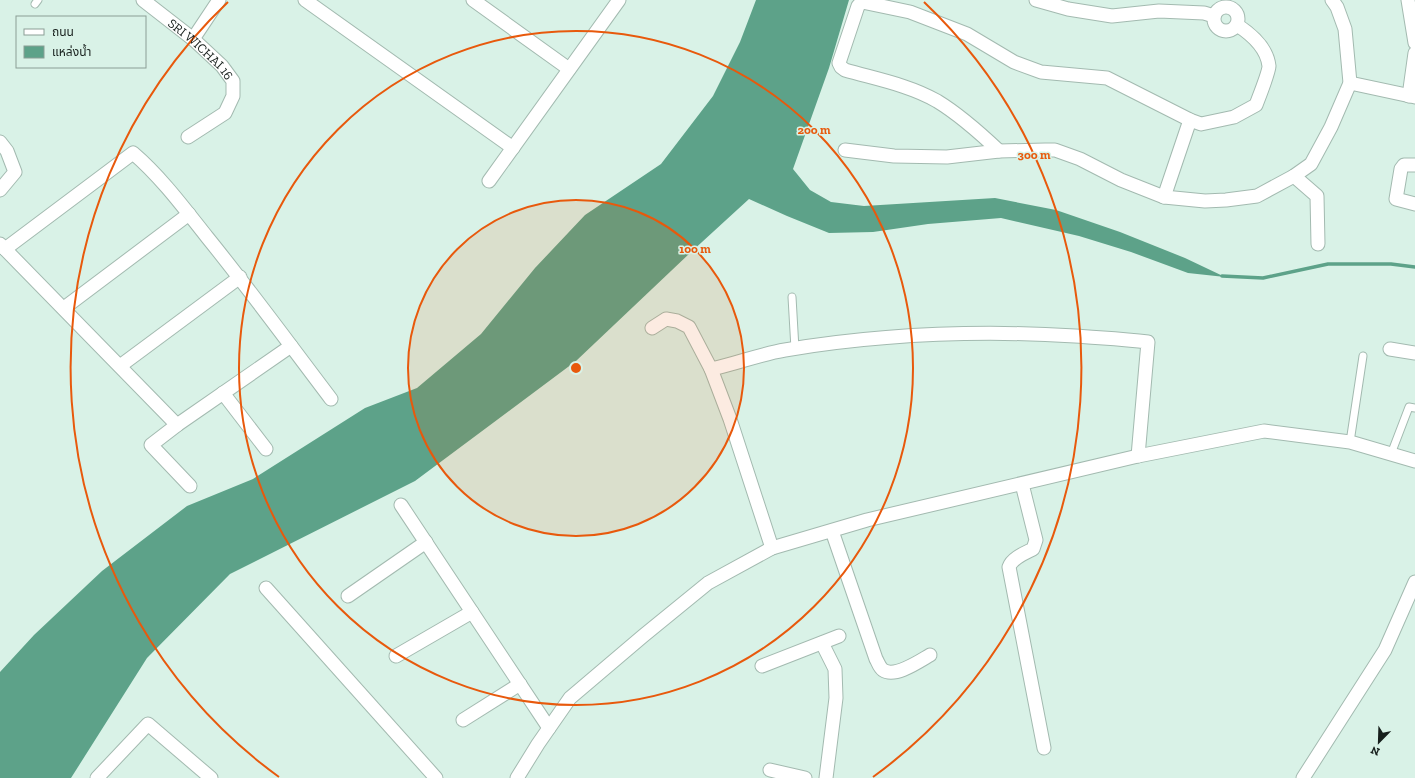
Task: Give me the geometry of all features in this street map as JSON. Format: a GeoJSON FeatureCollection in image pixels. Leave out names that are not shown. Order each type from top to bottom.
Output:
{"type":"FeatureCollection","features":[{"type":"Feature","properties":{"kind":"street","name":"SRI WICHAI 16"},"geometry":{"type":"LineString","coordinates":[[143,0],[193,39],[222,66],[233,80],[233,96],[225,114],[188,137]]}},
{"type":"Feature","properties":{"kind":"street"},"geometry":{"type":"LineString","coordinates":[[193,39],[219,0]]}},
{"type":"Feature","properties":{"kind":"street"},"geometry":{"type":"LineString","coordinates":[[305,0],[513,148]]}},
{"type":"Feature","properties":{"kind":"street"},"geometry":{"type":"LineString","coordinates":[[473,0],[569,69]]}},
{"type":"Feature","properties":{"kind":"street"},"geometry":{"type":"LineString","coordinates":[[489,181],[619,0]]}},
{"type":"Feature","properties":{"kind":"street"},"geometry":{"type":"LineString","coordinates":[[1036,0],[1068,9],[1112,16],[1159,11],[1204,13],[1214,16]]}},
{"type":"Feature","properties":{"kind":"street"},"geometry":{"type":"LineString","coordinates":[[845,150],[894,156],[947,158],[999,151],[1055,150],[1080,160],[1121,180],[1164,197],[1205,201],[1257,196],[1294,176],[1311,164],[1331,127],[1350,83],[1345,29],[1337,7],[1332,0]]}},
{"type":"Feature","properties":{"kind":"street"},"geometry":{"type":"LineString","coordinates":[[1408,0],[1415,43]]}},
{"type":"Feature","properties":{"kind":"street"},"geometry":{"type":"LineString","coordinates":[[999,151],[975,129],[937,101],[903,86],[845,70],[841,67],[839,62],[858,6],[862,2],[910,12],[967,34],[1014,62],[1041,72],[1107,78],[1190,120],[1201,124],[1234,117],[1256,105],[1269,67],[1264,51],[1252,35],[1237,25]]}},
{"type":"Feature","properties":{"kind":"street"},"geometry":{"type":"LineString","coordinates":[[1231,4],[1238,15],[1237,25],[1228,31],[1222,31],[1217,28],[1214,23],[1214,16],[1217,11],[1231,4]]}},
{"type":"Feature","properties":{"kind":"street"},"geometry":{"type":"LineString","coordinates":[[1350,83],[1412,97],[1415,53]]}},
{"type":"Feature","properties":{"kind":"street"},"geometry":{"type":"LineString","coordinates":[[1164,197],[1190,120]]}},
{"type":"Feature","properties":{"kind":"street"},"geometry":{"type":"LineString","coordinates":[[0,142],[7,151],[15,172],[0,190]]}},
{"type":"Feature","properties":{"kind":"street"},"geometry":{"type":"LineString","coordinates":[[177,425],[3,247],[133,153],[146,164],[190,214],[331,399]]}},
{"type":"Feature","properties":{"kind":"street"},"geometry":{"type":"LineString","coordinates":[[1415,165],[1404,165],[1401,169],[1396,199],[1415,204]]}},
{"type":"Feature","properties":{"kind":"street"},"geometry":{"type":"LineString","coordinates":[[1294,176],[1317,196],[1318,244]]}},
{"type":"Feature","properties":{"kind":"street"},"geometry":{"type":"LineString","coordinates":[[64,308],[190,214]]}},
{"type":"Feature","properties":{"kind":"street"},"geometry":{"type":"LineString","coordinates":[[120,366],[240,278]]}},
{"type":"Feature","properties":{"kind":"street"},"geometry":{"type":"LineString","coordinates":[[652,328],[666,319],[678,321],[688,327],[712,369],[772,548]]}},
{"type":"Feature","properties":{"kind":"street"},"geometry":{"type":"LineString","coordinates":[[712,369],[784,350],[887,337],[959,333],[1041,334],[1117,338],[1148,342],[1138,456]]}},
{"type":"Feature","properties":{"kind":"street"},"geometry":{"type":"LineString","coordinates":[[190,486],[151,445],[177,425],[290,346]]}},
{"type":"Feature","properties":{"kind":"street"},"geometry":{"type":"LineString","coordinates":[[1390,349],[1415,353]]}},
{"type":"Feature","properties":{"kind":"street"},"geometry":{"type":"LineString","coordinates":[[223,393],[266,449]]}},
{"type":"Feature","properties":{"kind":"street"},"geometry":{"type":"LineString","coordinates":[[517,778],[570,698],[708,583],[772,548],[867,520],[1138,456],[1264,431],[1350,442],[1415,461]]}},
{"type":"Feature","properties":{"kind":"street"},"geometry":{"type":"LineString","coordinates":[[1022,484],[1036,540],[1033,549],[1011,563],[1010,567],[1044,748]]}},
{"type":"Feature","properties":{"kind":"street"},"geometry":{"type":"LineString","coordinates":[[401,505],[549,728]]}},
{"type":"Feature","properties":{"kind":"street"},"geometry":{"type":"LineString","coordinates":[[832,530],[876,659],[881,669],[889,673],[897,672],[930,655]]}},
{"type":"Feature","properties":{"kind":"street"},"geometry":{"type":"LineString","coordinates":[[348,596],[426,542]]}},
{"type":"Feature","properties":{"kind":"street"},"geometry":{"type":"LineString","coordinates":[[1303,778],[1385,650],[1415,582]]}},
{"type":"Feature","properties":{"kind":"street"},"geometry":{"type":"LineString","coordinates":[[266,588],[436,778]]}},
{"type":"Feature","properties":{"kind":"street"},"geometry":{"type":"LineString","coordinates":[[396,656],[472,612]]}},
{"type":"Feature","properties":{"kind":"street"},"geometry":{"type":"LineString","coordinates":[[762,666],[838,636]]}},
{"type":"Feature","properties":{"kind":"street"},"geometry":{"type":"LineString","coordinates":[[822,642],[835,669],[836,698],[826,778]]}},
{"type":"Feature","properties":{"kind":"street"},"geometry":{"type":"LineString","coordinates":[[463,720],[520,684]]}},
{"type":"Feature","properties":{"kind":"street"},"geometry":{"type":"LineString","coordinates":[[97,778],[148,724],[211,778]]}},
{"type":"Feature","properties":{"kind":"street"},"geometry":{"type":"LineString","coordinates":[[770,770],[805,778]]}},
{"type":"Feature","properties":{"kind":"lane"},"geometry":{"type":"LineString","coordinates":[[792,298],[795,349]]}},
{"type":"Feature","properties":{"kind":"lane"},"geometry":{"type":"LineString","coordinates":[[1350,442],[1363,356]]}},
{"type":"Feature","properties":{"kind":"lane"},"geometry":{"type":"LineString","coordinates":[[1391,454],[1409,406],[1415,408]]}},
{"type":"Feature","properties":{"kind":"water"},"geometry":{"type":"Polygon","coordinates":[[[756,0],[849,0],[829,68],[793,169],[810,190],[831,202],[864,206],[995,198],[1056,210],[1120,232],[1185,258],[1225,277],[1188,273],[1131,252],[1079,236],[1001,218],[928,224],[873,232],[829,233],[749,199],[576,361],[415,481],[230,574],[147,658],[71,778],[0,778],[0,672],[34,635],[102,571],[187,506],[253,479],[365,408],[417,388],[481,334],[535,268],[585,215],[661,164],[713,96],[740,42],[756,0]]]}},
{"type":"Feature","properties":{"kind":"waterway"},"geometry":{"type":"LineString","coordinates":[[1222,276],[1263,278],[1328,264],[1391,264],[1415,267]]}}]}
